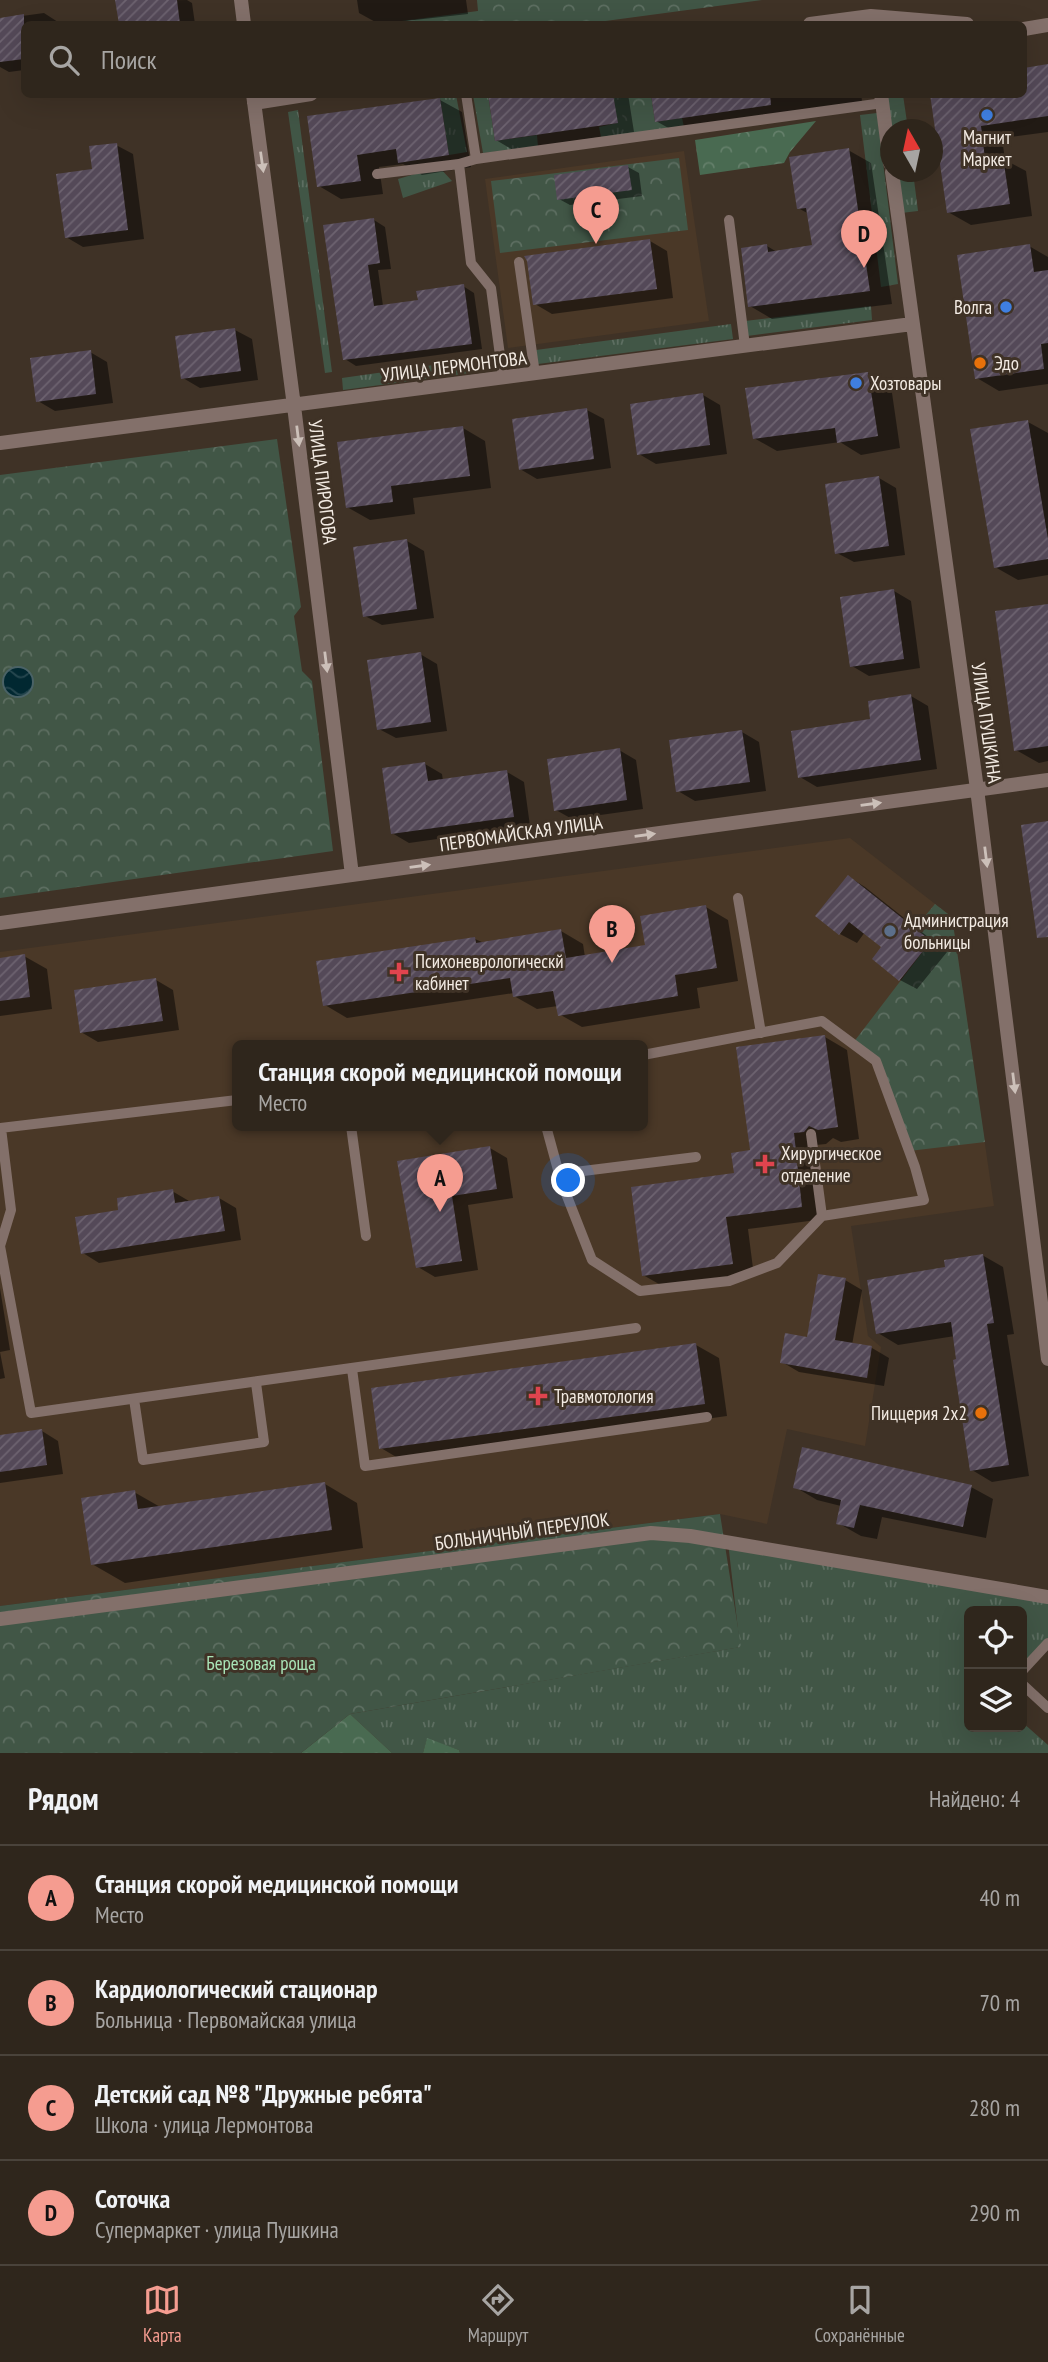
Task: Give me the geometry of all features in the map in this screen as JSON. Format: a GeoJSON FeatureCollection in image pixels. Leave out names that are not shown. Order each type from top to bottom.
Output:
{"type":"FeatureCollection","features":[{"type":"Feature","properties":{"kind":"street"},"geometry":{"type":"LineString","coordinates":[[241,0],[244,21]]}},
{"type":"Feature","properties":{"kind":"street"},"geometry":{"type":"LineString","coordinates":[[872,20],[896,21]]}},
{"type":"Feature","properties":{"kind":"street"},"geometry":{"type":"LineString","coordinates":[[1027,28],[1048,25]]}},
{"type":"Feature","properties":{"kind":"street","name":"УЛИЦА ПИРОГОВА"},"geometry":{"type":"LineString","coordinates":[[253,99],[352,875]]}},
{"type":"Feature","properties":{"kind":"street"},"geometry":{"type":"LineString","coordinates":[[882,99],[885,119]]}},
{"type":"Feature","properties":{"kind":"street","name":"УЛИЦА ПУШКИНА"},"geometry":{"type":"LineString","coordinates":[[893,182],[1043,1281],[1048,1359]]}},
{"type":"Feature","properties":{"kind":"street","name":"УЛИЦА ЛЕРМОНТОВА"},"geometry":{"type":"LineString","coordinates":[[0,443],[912,324]]}},
{"type":"Feature","properties":{"kind":"street","name":"ПЕРВОМАЙСКАЯ УЛИЦА"},"geometry":{"type":"LineString","coordinates":[[0,923],[1048,780]]}},
{"type":"Feature","properties":{"kind":"street","name":"БОЛЬНИЧНЫЙ ПЕРЕУЛОК"},"geometry":{"type":"LineString","coordinates":[[0,1619],[650,1534],[690,1535],[1048,1597]]}},
{"type":"Feature","properties":{"kind":"lane"},"geometry":{"type":"LineString","coordinates":[[467,98],[476,159]]}},
{"type":"Feature","properties":{"kind":"lane"},"geometry":{"type":"LineString","coordinates":[[377,174],[459,164],[476,159],[882,99]]}},
{"type":"Feature","properties":{"kind":"lane"},"geometry":{"type":"LineString","coordinates":[[459,164],[471,262],[491,288],[503,378]]}},
{"type":"Feature","properties":{"kind":"lane"},"geometry":{"type":"LineString","coordinates":[[729,220],[745,346]]}},
{"type":"Feature","properties":{"kind":"lane"},"geometry":{"type":"LineString","coordinates":[[519,262],[535,374]]}},
{"type":"Feature","properties":{"kind":"lane"},"geometry":{"type":"LineString","coordinates":[[738,898],[761,1033]]}},
{"type":"Feature","properties":{"kind":"lane"},"geometry":{"type":"LineString","coordinates":[[547,1131],[559,1174],[592,1260],[640,1291],[729,1280],[777,1263],[822,1216],[923,1200],[915,1167],[876,1061],[822,1021],[648,1054]]}},
{"type":"Feature","properties":{"kind":"lane"},"geometry":{"type":"LineString","coordinates":[[232,1101],[1,1128],[11,1210],[0,1246],[31,1413],[636,1328]]}},
{"type":"Feature","properties":{"kind":"lane"},"geometry":{"type":"LineString","coordinates":[[352,1131],[366,1236]]}},
{"type":"Feature","properties":{"kind":"lane"},"geometry":{"type":"LineString","coordinates":[[811,1135],[822,1216]]}},
{"type":"Feature","properties":{"kind":"lane"},"geometry":{"type":"LineString","coordinates":[[559,1174],[696,1157]]}},
{"type":"Feature","properties":{"kind":"lane"},"geometry":{"type":"LineString","coordinates":[[352,1369],[365,1466],[707,1417]]}},
{"type":"Feature","properties":{"kind":"lane"},"geometry":{"type":"LineString","coordinates":[[134,1399],[143,1460],[264,1442],[256,1383]]}},
{"type":"Feature","properties":{"kind":"lane"},"geometry":{"type":"LineString","coordinates":[[1024,1669],[1048,1643]]}},
{"type":"Feature","properties":{"kind":"lane"},"geometry":{"type":"LineString","coordinates":[[1027,1689],[1048,1708]]}},
{"type":"Feature","properties":{"kind":"shaded area"},"geometry":{"type":"Polygon","coordinates":[[[684,151],[709,321],[508,348],[485,179],[684,151]]]}},
{"type":"Feature","properties":{"kind":"shaded area"},"geometry":{"type":"Polygon","coordinates":[[[850,838],[952,917],[994,1206],[851,1226],[868,1336],[881,1347],[865,1446],[787,1429],[767,1524],[720,1514],[0,1606],[0,952],[850,838]]]}},
{"type":"Feature","properties":{"kind":"green space"},"geometry":{"type":"Polygon","coordinates":[[[477,0],[762,0],[605,21],[402,21],[478,11],[477,0]]]}},
{"type":"Feature","properties":{"kind":"green space"},"geometry":{"type":"Polygon","coordinates":[[[440,98],[457,98],[467,152],[449,155],[440,98]]]}},
{"type":"Feature","properties":{"kind":"green space"},"geometry":{"type":"Polygon","coordinates":[[[474,98],[488,98],[495,141],[537,135],[538,147],[483,153],[474,98]]]}},
{"type":"Feature","properties":{"kind":"green space"},"geometry":{"type":"Polygon","coordinates":[[[614,98],[651,98],[655,122],[682,118],[684,127],[601,137],[599,127],[617,123],[614,98]]]}},
{"type":"Feature","properties":{"kind":"green space"},"geometry":{"type":"Polygon","coordinates":[[[620,98],[644,98],[647,118],[623,122],[620,98]]]}},
{"type":"Feature","properties":{"kind":"green space"},"geometry":{"type":"Polygon","coordinates":[[[886,98],[903,98],[907,119],[889,119],[886,98]]]}},
{"type":"Feature","properties":{"kind":"green space"},"geometry":{"type":"Polygon","coordinates":[[[298,110],[332,372],[325,373],[288,112],[298,110]]]}},
{"type":"Feature","properties":{"kind":"green space"},"geometry":{"type":"Polygon","coordinates":[[[877,113],[880,182],[885,182],[898,284],[881,287],[860,115],[877,113]]]}},
{"type":"Feature","properties":{"kind":"green space"},"geometry":{"type":"Polygon","coordinates":[[[816,121],[784,163],[700,175],[695,140],[816,121]]]}},
{"type":"Feature","properties":{"kind":"green space"},"geometry":{"type":"Polygon","coordinates":[[[679,158],[688,230],[500,253],[491,181],[679,158]]]}},
{"type":"Feature","properties":{"kind":"green space"},"geometry":{"type":"Polygon","coordinates":[[[439,167],[452,181],[403,198],[398,179],[439,167]]]}},
{"type":"Feature","properties":{"kind":"green space"},"geometry":{"type":"Polygon","coordinates":[[[897,182],[914,182],[918,211],[901,213],[897,182]]]}},
{"type":"Feature","properties":{"kind":"green space"},"geometry":{"type":"Polygon","coordinates":[[[871,306],[872,320],[747,336],[745,321],[871,306]]]}},
{"type":"Feature","properties":{"kind":"green space"},"geometry":{"type":"Polygon","coordinates":[[[731,324],[733,339],[538,364],[536,350],[731,324]]]}},
{"type":"Feature","properties":{"kind":"green space"},"geometry":{"type":"Polygon","coordinates":[[[490,357],[492,370],[343,390],[342,378],[490,357]]]}},
{"type":"Feature","properties":{"kind":"green space"},"geometry":{"type":"Polygon","coordinates":[[[277,439],[301,607],[294,616],[302,671],[312,681],[333,851],[0,898],[0,475],[277,439]]]}},
{"type":"Feature","properties":{"kind":"green space"},"geometry":{"type":"Polygon","coordinates":[[[935,904],[952,917],[985,1142],[909,1151],[876,1061],[853,1043],[931,941],[915,928],[935,904]]]}},
{"type":"Feature","properties":{"kind":"green space","name":"Березовая роща"},"geometry":{"type":"Polygon","coordinates":[[[720,1514],[741,1647],[350,1714],[301,1753],[0,1753],[0,1606],[720,1514]]]}},
{"type":"Feature","properties":{"kind":"green space"},"geometry":{"type":"Polygon","coordinates":[[[728,1542],[1048,1597],[1048,1643],[1027,1666],[1027,1606],[964,1606],[964,1732],[1027,1732],[1027,1726],[1048,1745],[1048,1753],[460,1753],[459,1750],[427,1739],[423,1753],[392,1753],[350,1714],[740,1647],[728,1542]]]}},
{"type":"Feature","properties":{"kind":"green space"},"geometry":{"type":"Polygon","coordinates":[[[350,1714],[392,1753],[301,1753],[350,1714]]]}},
{"type":"Feature","properties":{"kind":"green space"},"geometry":{"type":"Polygon","coordinates":[[[427,1738],[459,1750],[460,1753],[423,1753],[427,1738]]]}},
{"type":"Feature","properties":{"kind":"water"},"geometry":{"type":"Polygon","coordinates":[[[18,667],[29,671],[33,682],[29,693],[18,697],[7,693],[3,682],[7,671],[18,667]]]}},
{"type":"Feature","properties":{"kind":"building"},"geometry":{"type":"Polygon","coordinates":[[[115,0],[177,0],[180,21],[118,21],[115,0]]]}},
{"type":"Feature","properties":{"kind":"building"},"geometry":{"type":"Polygon","coordinates":[[[24,14],[24,21],[21,21],[21,59],[0,62],[0,18],[24,14]]]}},
{"type":"Feature","properties":{"kind":"building"},"geometry":{"type":"Polygon","coordinates":[[[1048,64],[1048,116],[981,126],[985,159],[1003,157],[1010,204],[947,213],[943,182],[943,119],[934,119],[931,98],[1027,98],[1027,68],[1048,64]]]}},
{"type":"Feature","properties":{"kind":"building"},"geometry":{"type":"Polygon","coordinates":[[[440,98],[449,155],[398,163],[396,149],[357,155],[361,181],[317,187],[307,116],[440,98]]]}},
{"type":"Feature","properties":{"kind":"building"},"geometry":{"type":"Polygon","coordinates":[[[489,98],[614,98],[618,123],[495,141],[489,98]]]}},
{"type":"Feature","properties":{"kind":"building"},"geometry":{"type":"Polygon","coordinates":[[[652,98],[770,98],[771,105],[655,122],[652,98]]]}},
{"type":"Feature","properties":{"kind":"building"},"geometry":{"type":"Polygon","coordinates":[[[117,143],[128,230],[65,238],[56,174],[92,169],[89,146],[117,143]]]}},
{"type":"Feature","properties":{"kind":"building"},"geometry":{"type":"Polygon","coordinates":[[[849,148],[870,291],[748,307],[741,248],[767,244],[768,252],[812,245],[806,208],[797,209],[789,157],[849,148]]]}},
{"type":"Feature","properties":{"kind":"building"},"geometry":{"type":"Polygon","coordinates":[[[628,165],[632,190],[557,200],[554,175],[628,165]]]}},
{"type":"Feature","properties":{"kind":"building"},"geometry":{"type":"Polygon","coordinates":[[[374,218],[380,263],[368,265],[374,306],[418,300],[416,291],[464,284],[472,344],[343,360],[323,225],[374,218]]]}},
{"type":"Feature","properties":{"kind":"building"},"geometry":{"type":"Polygon","coordinates":[[[650,239],[657,289],[533,305],[524,256],[650,239]]]}},
{"type":"Feature","properties":{"kind":"building","name":"Волга"},"geometry":{"type":"Polygon","coordinates":[[[1030,244],[1034,272],[1048,270],[1048,343],[1041,344],[1044,369],[975,379],[957,255],[1030,244]]]}},
{"type":"Feature","properties":{"kind":"building"},"geometry":{"type":"Polygon","coordinates":[[[235,328],[241,371],[181,379],[175,336],[235,328]]]}},
{"type":"Feature","properties":{"kind":"building"},"geometry":{"type":"Polygon","coordinates":[[[91,350],[96,394],[36,402],[30,358],[91,350]]]}},
{"type":"Feature","properties":{"kind":"building"},"geometry":{"type":"Polygon","coordinates":[[[868,372],[878,436],[837,443],[835,428],[753,439],[745,388],[868,372]]]}},
{"type":"Feature","properties":{"kind":"building"},"geometry":{"type":"Polygon","coordinates":[[[703,393],[710,445],[637,455],[630,404],[703,393]]]}},
{"type":"Feature","properties":{"kind":"building"},"geometry":{"type":"Polygon","coordinates":[[[587,408],[594,459],[519,470],[512,419],[587,408]]]}},
{"type":"Feature","properties":{"kind":"building"},"geometry":{"type":"Polygon","coordinates":[[[1028,420],[1048,539],[1048,559],[994,568],[970,429],[1028,420]]]}},
{"type":"Feature","properties":{"kind":"building"},"geometry":{"type":"Polygon","coordinates":[[[463,426],[470,476],[391,486],[393,502],[346,508],[337,442],[463,426]]]}},
{"type":"Feature","properties":{"kind":"building"},"geometry":{"type":"Polygon","coordinates":[[[879,476],[889,546],[835,554],[825,484],[879,476]]]}},
{"type":"Feature","properties":{"kind":"building"},"geometry":{"type":"Polygon","coordinates":[[[407,539],[417,609],[363,617],[353,547],[407,539]]]}},
{"type":"Feature","properties":{"kind":"building"},"geometry":{"type":"Polygon","coordinates":[[[894,589],[904,659],[850,667],[840,597],[894,589]]]}},
{"type":"Feature","properties":{"kind":"building"},"geometry":{"type":"Polygon","coordinates":[[[1048,604],[1048,746],[1014,751],[995,611],[1048,604]]]}},
{"type":"Feature","properties":{"kind":"building"},"geometry":{"type":"Polygon","coordinates":[[[421,652],[431,722],[377,730],[367,660],[421,652]]]}},
{"type":"Feature","properties":{"kind":"building"},"geometry":{"type":"Polygon","coordinates":[[[911,694],[921,760],[798,778],[791,731],[870,719],[868,701],[911,694]]]}},
{"type":"Feature","properties":{"kind":"building"},"geometry":{"type":"Polygon","coordinates":[[[742,730],[750,782],[676,792],[669,740],[742,730]]]}},
{"type":"Feature","properties":{"kind":"building"},"geometry":{"type":"Polygon","coordinates":[[[620,748],[627,800],[554,811],[547,759],[620,748]]]}},
{"type":"Feature","properties":{"kind":"building"},"geometry":{"type":"Polygon","coordinates":[[[425,762],[428,781],[507,770],[514,817],[391,834],[382,768],[425,762]]]}},
{"type":"Feature","properties":{"kind":"building"},"geometry":{"type":"Polygon","coordinates":[[[1048,821],[1048,937],[1037,938],[1021,825],[1048,821]]]}},
{"type":"Feature","properties":{"kind":"building","name":"Администрация больницы"},"geometry":{"type":"Polygon","coordinates":[[[848,875],[931,941],[899,981],[872,959],[881,947],[849,922],[839,935],[815,916],[848,875]]]}},
{"type":"Feature","properties":{"kind":"building"},"geometry":{"type":"Polygon","coordinates":[[[706,905],[717,968],[675,975],[678,996],[558,1016],[553,991],[513,997],[510,978],[323,1006],[316,961],[475,937],[476,943],[561,929],[566,958],[645,945],[640,916],[706,905]]]}},
{"type":"Feature","properties":{"kind":"building"},"geometry":{"type":"Polygon","coordinates":[[[25,954],[30,997],[0,1001],[0,958],[25,954]]]}},
{"type":"Feature","properties":{"kind":"building"},"geometry":{"type":"Polygon","coordinates":[[[156,978],[163,1021],[80,1033],[74,990],[156,978]]]}},
{"type":"Feature","properties":{"kind":"building","name":"Хирургическое отделение"},"geometry":{"type":"Polygon","coordinates":[[[825,1035],[838,1127],[818,1130],[809,1126],[804,1132],[794,1133],[802,1207],[726,1217],[733,1264],[642,1276],[631,1187],[734,1173],[731,1153],[750,1150],[736,1047],[825,1035]]]}},
{"type":"Feature","properties":{"kind":"building"},"geometry":{"type":"Polygon","coordinates":[[[490,1146],[497,1189],[452,1196],[462,1261],[416,1268],[397,1161],[490,1146]]]}},
{"type":"Feature","properties":{"kind":"building"},"geometry":{"type":"Polygon","coordinates":[[[173,1189],[175,1203],[219,1196],[225,1231],[81,1254],[75,1217],[118,1210],[117,1198],[173,1189]]]}},
{"type":"Feature","properties":{"kind":"building"},"geometry":{"type":"Polygon","coordinates":[[[983,1254],[994,1323],[987,1324],[1009,1465],[970,1471],[953,1360],[956,1359],[951,1322],[876,1334],[867,1280],[945,1267],[944,1260],[983,1254]]]}},
{"type":"Feature","properties":{"kind":"building"},"geometry":{"type":"Polygon","coordinates":[[[818,1274],[846,1278],[835,1340],[872,1346],[867,1378],[780,1363],[785,1333],[807,1337],[818,1274]]]}},
{"type":"Feature","properties":{"kind":"building","name":"Травмотология"},"geometry":{"type":"Polygon","coordinates":[[[696,1343],[705,1404],[379,1449],[371,1388],[696,1343]]]}},
{"type":"Feature","properties":{"kind":"building"},"geometry":{"type":"Polygon","coordinates":[[[42,1429],[47,1465],[0,1472],[0,1435],[42,1429]]]}},
{"type":"Feature","properties":{"kind":"building"},"geometry":{"type":"Polygon","coordinates":[[[802,1447],[972,1485],[963,1527],[860,1505],[854,1528],[836,1524],[841,1500],[793,1488],[802,1447]]]}},
{"type":"Feature","properties":{"kind":"building"},"geometry":{"type":"Polygon","coordinates":[[[325,1482],[332,1530],[91,1565],[81,1498],[135,1490],[138,1509],[325,1482]]]}},
{"type":"Feature","properties":{"kind":"place","name":"Магнит Маркет"},"geometry":{"type":"Point","coordinates":[987,115]}},
{"type":"Feature","properties":{"kind":"place","name":"Детский сад №8 \"Дружные ребята\""},"geometry":{"type":"Point","coordinates":[596,244]}},
{"type":"Feature","properties":{"kind":"place","name":"Соточка"},"geometry":{"type":"Point","coordinates":[864,268]}},
{"type":"Feature","properties":{"kind":"place","name":"Волга"},"geometry":{"type":"Point","coordinates":[1006,307]}},
{"type":"Feature","properties":{"kind":"place","name":"Эдо"},"geometry":{"type":"Point","coordinates":[980,363]}},
{"type":"Feature","properties":{"kind":"place","name":"Хозтовары"},"geometry":{"type":"Point","coordinates":[856,383]}},
{"type":"Feature","properties":{"kind":"place","name":"Администрация больницы"},"geometry":{"type":"Point","coordinates":[890,931]}},
{"type":"Feature","properties":{"kind":"place","name":"Кардиологический стационар"},"geometry":{"type":"Point","coordinates":[612,963]}},
{"type":"Feature","properties":{"kind":"place","name":"Психоневрологическй кабинет"},"geometry":{"type":"Point","coordinates":[399,972]}},
{"type":"Feature","properties":{"kind":"place","name":"Хирургическое отделение"},"geometry":{"type":"Point","coordinates":[765,1164]}},
{"type":"Feature","properties":{"kind":"place","name":"Станция скорой медицинской помощи"},"geometry":{"type":"Point","coordinates":[440,1212]}},
{"type":"Feature","properties":{"kind":"place","name":"Травмотология"},"geometry":{"type":"Point","coordinates":[538,1396]}},
{"type":"Feature","properties":{"kind":"place","name":"Пиццерия 2х2"},"geometry":{"type":"Point","coordinates":[981,1413]}}]}
